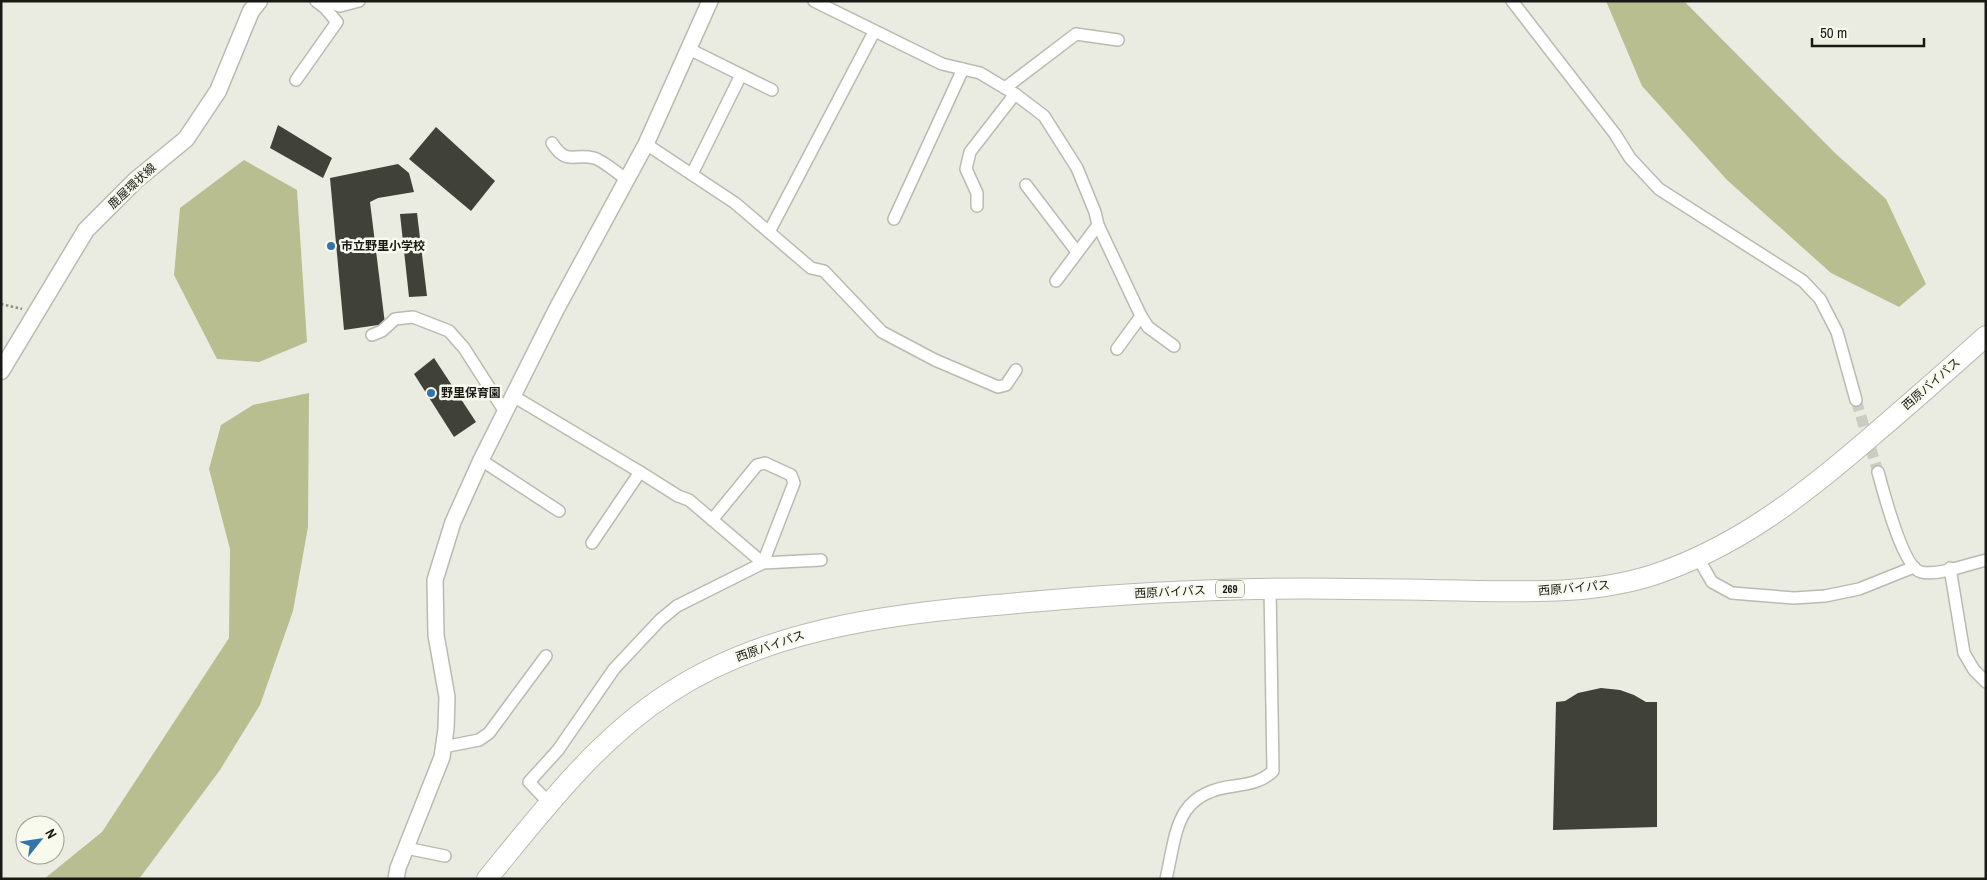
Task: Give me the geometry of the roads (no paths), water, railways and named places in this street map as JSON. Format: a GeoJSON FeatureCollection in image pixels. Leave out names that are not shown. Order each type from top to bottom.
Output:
{"type":"FeatureCollection","features":[{"type":"Feature","properties":{"kind":"highway","name":"西原バイパス"},"geometry":{"type":"LineString","coordinates":[[487,879],[550,804],[596,754],[639,714],[695,677],[724,662],[764,646],[804,634],[872,621],[1000,604],[1087,597],[1270,587],[1504,592],[1561,591],[1608,586],[1651,576],[1698,558],[1743,535],[1815,485],[1986,336]]}},
{"type":"Feature","properties":{"kind":"main road","name":"鹿屋環状線"},"geometry":{"type":"LineString","coordinates":[[1,371],[86,230],[136,180],[186,138],[218,91],[251,11],[259,1]]}},
{"type":"Feature","properties":{"kind":"street"},"geometry":{"type":"LineString","coordinates":[[296,80],[337,22],[316,1]]}},
{"type":"Feature","properties":{"kind":"street"},"geometry":{"type":"LineString","coordinates":[[327,1],[340,6],[359,1]]}},
{"type":"Feature","properties":{"kind":"street"},"geometry":{"type":"LineString","coordinates":[[396,879],[398,868],[442,757],[446,729],[447,697],[436,635],[435,580],[453,522],[481,460],[556,310],[646,144],[710,1]]}},
{"type":"Feature","properties":{"kind":"street"},"geometry":{"type":"LineString","coordinates":[[814,1],[942,64],[980,73],[1015,94],[1044,116],[1077,168],[1095,212],[1098,225],[1141,316],[1148,328],[1174,346]]}},
{"type":"Feature","properties":{"kind":"street"},"geometry":{"type":"LineString","coordinates":[[1512,1],[1615,134],[1630,158],[1659,190],[1803,281],[1820,299],[1837,332],[1856,400]]}},
{"type":"Feature","properties":{"kind":"street"},"geometry":{"type":"LineString","coordinates":[[769,232],[874,32]]}},
{"type":"Feature","properties":{"kind":"street"},"geometry":{"type":"LineString","coordinates":[[1005,88],[1076,34],[1118,40]]}},
{"type":"Feature","properties":{"kind":"street"},"geometry":{"type":"LineString","coordinates":[[689,49],[772,90]]}},
{"type":"Feature","properties":{"kind":"street"},"geometry":{"type":"LineString","coordinates":[[894,219],[963,69]]}},
{"type":"Feature","properties":{"kind":"street"},"geometry":{"type":"LineString","coordinates":[[692,174],[742,75]]}},
{"type":"Feature","properties":{"kind":"street"},"geometry":{"type":"LineString","coordinates":[[977,206],[977,192],[966,169],[970,152],[1015,94]]}},
{"type":"Feature","properties":{"kind":"street"},"geometry":{"type":"LineString","coordinates":[[552,143],[558,153],[568,158],[595,158],[627,180]]}},
{"type":"Feature","properties":{"kind":"street"},"geometry":{"type":"LineString","coordinates":[[646,144],[735,203],[810,268],[824,270],[882,332],[935,360],[998,388],[1006,385],[1016,370]]}},
{"type":"Feature","properties":{"kind":"street"},"geometry":{"type":"LineString","coordinates":[[1026,185],[1077,252]]}},
{"type":"Feature","properties":{"kind":"street"},"geometry":{"type":"LineString","coordinates":[[1056,281],[1098,225]]}},
{"type":"Feature","properties":{"kind":"street"},"geometry":{"type":"LineString","coordinates":[[1117,349],[1141,316]]}},
{"type":"Feature","properties":{"kind":"street"},"geometry":{"type":"LineString","coordinates":[[372,335],[382,331],[395,319],[413,317],[449,331],[464,348],[505,412]]}},
{"type":"Feature","properties":{"kind":"street"},"geometry":{"type":"LineString","coordinates":[[513,396],[678,496],[689,500],[763,563]]}},
{"type":"Feature","properties":{"kind":"street"},"geometry":{"type":"LineString","coordinates":[[481,460],[559,511]]}},
{"type":"Feature","properties":{"kind":"street"},"geometry":{"type":"LineString","coordinates":[[712,520],[757,465],[766,463],[791,474],[794,483],[763,563]]}},
{"type":"Feature","properties":{"kind":"street"},"geometry":{"type":"LineString","coordinates":[[592,543],[640,472]]}},
{"type":"Feature","properties":{"kind":"street"},"geometry":{"type":"LineString","coordinates":[[1878,472],[1893,522],[1909,561],[1920,572],[1932,572],[1986,560]]}},
{"type":"Feature","properties":{"kind":"street"},"geometry":{"type":"LineString","coordinates":[[1698,558],[1712,582],[1732,593],[1794,598],[1825,596],[1859,589],[1914,567]]}},
{"type":"Feature","properties":{"kind":"street"},"geometry":{"type":"LineString","coordinates":[[550,804],[529,782],[558,750],[614,669],[660,620],[677,606],[763,563],[821,560]]}},
{"type":"Feature","properties":{"kind":"street"},"geometry":{"type":"LineString","coordinates":[[1950,568],[1964,653],[1974,670],[1986,682]]}},
{"type":"Feature","properties":{"kind":"street"},"geometry":{"type":"LineString","coordinates":[[1166,879],[1182,814],[1193,802],[1204,793],[1216,788],[1260,781],[1273,771],[1270,587]]}},
{"type":"Feature","properties":{"kind":"street"},"geometry":{"type":"LineString","coordinates":[[443,747],[479,740],[489,733],[546,656]]}},
{"type":"Feature","properties":{"kind":"street"},"geometry":{"type":"LineString","coordinates":[[406,848],[445,856]]}},
{"type":"Feature","properties":{"kind":"tunnel"},"geometry":{"type":"LineString","coordinates":[[1856,400],[1878,472]]}},
{"type":"Feature","properties":{"kind":"place","name":"市立野里小学校"},"geometry":{"type":"Point","coordinates":[331,246]}},
{"type":"Feature","properties":{"kind":"place","name":"野里保育園"},"geometry":{"type":"Point","coordinates":[431,393]}}]}
